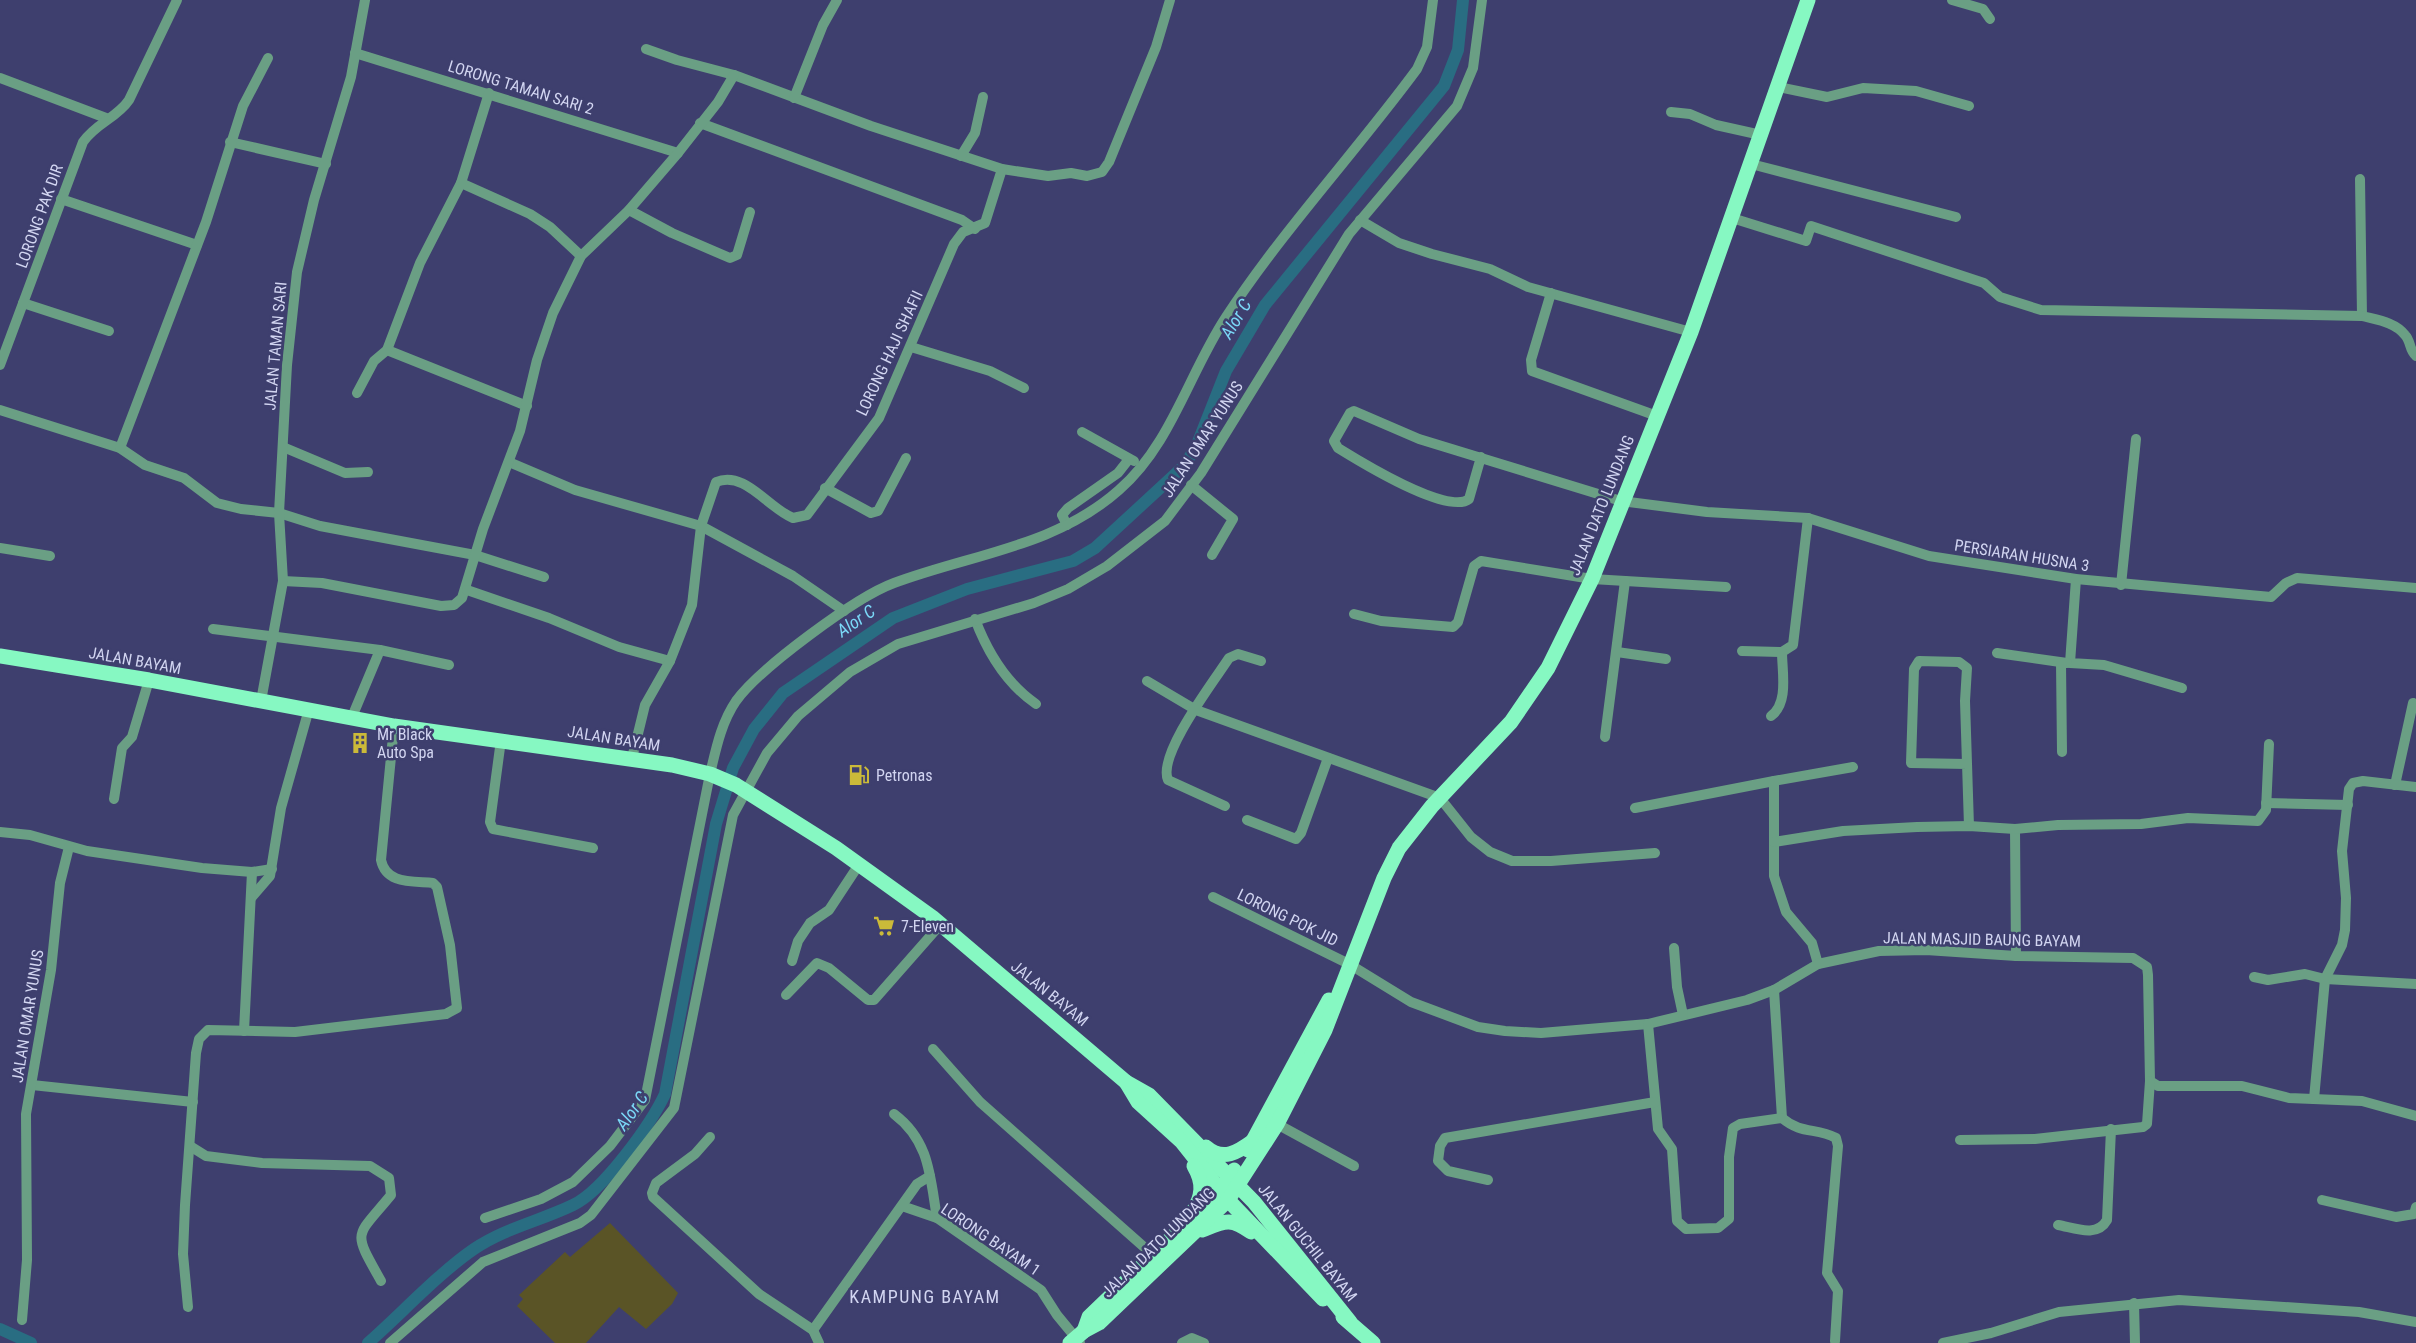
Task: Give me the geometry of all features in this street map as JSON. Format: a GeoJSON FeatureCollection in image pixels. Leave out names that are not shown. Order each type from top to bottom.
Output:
{"type":"FeatureCollection","features":[{"type":"Feature","properties":{"kind":"main road","name":"JALAN DATO LUNDANG"},"geometry":{"type":"LineString","coordinates":[[1259,1142],[1277,1124],[1325,1030],[1346,970],[1399,848],[1440,798],[1511,722],[1532,695],[1562,641],[1592,579],[1621,501],[1691,332],[1808,0]]}},
{"type":"Feature","properties":{"kind":"main road","name":"JALAN BAYAM"},"geometry":{"type":"LineString","coordinates":[[0,656],[149,680],[394,726],[672,765],[713,776],[741,788],[796,821],[940,924],[1126,1082],[1138,1102],[1186,1138],[1229,1188]]}},
{"type":"Feature","properties":{"kind":"main road","name":"JALAN DATO LUNDANG"},"geometry":{"type":"LineString","coordinates":[[1077,1338],[1099,1323],[1229,1188],[1259,1142],[1314,1024],[1346,970]]}},
{"type":"Feature","properties":{"kind":"main road"},"geometry":{"type":"LineString","coordinates":[[1186,1138],[1213,1153],[1225,1156],[1259,1142]]}},
{"type":"Feature","properties":{"kind":"main road"},"geometry":{"type":"LineString","coordinates":[[1186,1138],[1201,1178],[1202,1192],[1191,1228],[1227,1220],[1239,1223],[1266,1242]]}},
{"type":"Feature","properties":{"kind":"main road"},"geometry":{"type":"LineString","coordinates":[[1254,1202],[1252,1192],[1259,1142]]}},
{"type":"Feature","properties":{"kind":"main road","name":"JALAN GUCHIL BAYAM"},"geometry":{"type":"LineString","coordinates":[[1229,1188],[1254,1202],[1350,1322]]}},
{"type":"Feature","properties":{"kind":"main road","name":"JALAN GUCHIL BAYAM"},"geometry":{"type":"LineString","coordinates":[[1229,1188],[1266,1242],[1370,1342]]}},
{"type":"Feature","properties":{"kind":"main road","name":"JALAN DATO LUNDANG"},"geometry":{"type":"LineString","coordinates":[[1077,1338],[1089,1317],[1153,1255],[1191,1228]]}},
{"type":"Feature","properties":{"kind":"street","name":"LORONG PAK DIR"},"geometry":{"type":"LineString","coordinates":[[0,364],[4,336],[23,303],[82,142],[91,130],[106,118],[120,113],[129,100],[177,0]]}},
{"type":"Feature","properties":{"kind":"street","name":"JALAN TAMAN SARI"},"geometry":{"type":"LineString","coordinates":[[261,701],[283,581],[279,513],[287,365],[297,272],[351,77],[365,0]]}},
{"type":"Feature","properties":{"kind":"street"},"geometry":{"type":"LineString","coordinates":[[794,98],[823,25],[837,0]]}},
{"type":"Feature","properties":{"kind":"street"},"geometry":{"type":"LineString","coordinates":[[646,49],[663,56],[734,75],[794,98],[1002,169],[1048,176],[1071,173],[1096,175],[1102,172],[1109,162],[1156,47],[1170,0]]}},
{"type":"Feature","properties":{"kind":"street"},"geometry":{"type":"LineString","coordinates":[[485,1218],[541,1199],[573,1182],[610,1146],[645,1100],[713,776],[719,737],[736,701],[769,668],[868,595],[893,583],[1017,547],[1067,525],[1118,491],[1142,466],[1180,407],[1223,321],[1258,270],[1417,69],[1426,47],[1433,0]]}},
{"type":"Feature","properties":{"kind":"street","name":"JALAN OMAR YUNUS"},"geometry":{"type":"LineString","coordinates":[[390,1343],[483,1262],[580,1223],[591,1215],[674,1108],[733,815],[741,788],[798,716],[850,672],[898,644],[1034,603],[1068,589],[1107,566],[1165,521],[1191,485],[1360,220],[1457,106],[1467,87],[1473,68],[1482,0]]}},
{"type":"Feature","properties":{"kind":"street"},"geometry":{"type":"LineString","coordinates":[[1952,0],[1983,9],[1990,19]]}},
{"type":"Feature","properties":{"kind":"street","name":"LORONG TAMAN SARI 2"},"geometry":{"type":"LineString","coordinates":[[355,53],[678,153]]}},
{"type":"Feature","properties":{"kind":"street"},"geometry":{"type":"LineString","coordinates":[[120,448],[221,180],[230,142],[243,106],[268,58]]}},
{"type":"Feature","properties":{"kind":"street"},"geometry":{"type":"LineString","coordinates":[[283,581],[322,583],[441,606],[454,605],[467,590],[476,555],[527,406],[537,360],[553,313],[581,256],[629,210],[678,153],[734,75]]}},
{"type":"Feature","properties":{"kind":"street"},"geometry":{"type":"LineString","coordinates":[[0,78],[106,118]]}},
{"type":"Feature","properties":{"kind":"street"},"geometry":{"type":"LineString","coordinates":[[1779,87],[1827,97],[1863,88],[1916,91],[1969,106]]}},
{"type":"Feature","properties":{"kind":"street"},"geometry":{"type":"LineString","coordinates":[[357,393],[374,361],[387,350],[420,263],[460,183],[489,93]]}},
{"type":"Feature","properties":{"kind":"street"},"geometry":{"type":"LineString","coordinates":[[962,156],[975,133],[982,97]]}},
{"type":"Feature","properties":{"kind":"street"},"geometry":{"type":"LineString","coordinates":[[1671,112],[1690,114],[1716,125],[1761,135]]}},
{"type":"Feature","properties":{"kind":"street"},"geometry":{"type":"LineString","coordinates":[[700,123],[962,220],[975,229]]}},
{"type":"Feature","properties":{"kind":"street"},"geometry":{"type":"LineString","coordinates":[[230,142],[326,164]]}},
{"type":"Feature","properties":{"kind":"street"},"geometry":{"type":"LineString","coordinates":[[1751,164],[1956,217]]}},
{"type":"Feature","properties":{"kind":"street","name":"LORONG HAJI SHAFII"},"geometry":{"type":"LineString","coordinates":[[632,759],[645,705],[670,661],[692,605],[700,526],[716,482],[723,479],[740,482],[793,518],[807,514],[879,418],[954,244],[963,232],[985,223],[1002,169]]}},
{"type":"Feature","properties":{"kind":"street"},"geometry":{"type":"LineString","coordinates":[[2360,179],[2362,316]]}},
{"type":"Feature","properties":{"kind":"street"},"geometry":{"type":"LineString","coordinates":[[460,183],[530,213],[550,227],[581,256]]}},
{"type":"Feature","properties":{"kind":"street"},"geometry":{"type":"LineString","coordinates":[[61,199],[197,245]]}},
{"type":"Feature","properties":{"kind":"street"},"geometry":{"type":"LineString","coordinates":[[629,210],[683,238],[730,258],[737,255],[750,212]]}},
{"type":"Feature","properties":{"kind":"street"},"geometry":{"type":"LineString","coordinates":[[1732,218],[1806,241],[1811,226],[1984,283],[1998,296],[2041,310],[2362,316],[2397,327],[2407,336],[2412,352],[2416,356]]}},
{"type":"Feature","properties":{"kind":"street"},"geometry":{"type":"LineString","coordinates":[[1360,220],[1399,243],[1490,269],[1528,286],[1691,332]]}},
{"type":"Feature","properties":{"kind":"street"},"geometry":{"type":"LineString","coordinates":[[1551,293],[1531,360],[1532,371],[1657,416]]}},
{"type":"Feature","properties":{"kind":"street"},"geometry":{"type":"LineString","coordinates":[[23,303],[109,331]]}},
{"type":"Feature","properties":{"kind":"street"},"geometry":{"type":"LineString","coordinates":[[911,347],[990,371],[1024,388]]}},
{"type":"Feature","properties":{"kind":"street"},"geometry":{"type":"LineString","coordinates":[[387,350],[527,406]]}},
{"type":"Feature","properties":{"kind":"street"},"geometry":{"type":"LineString","coordinates":[[0,410],[120,448],[145,465],[184,478],[217,503],[279,513],[320,526],[476,555],[544,578]]}},
{"type":"Feature","properties":{"kind":"street","name":"PERSIARAN HUSNA 3"},"geometry":{"type":"LineString","coordinates":[[1481,457],[1468,499],[1461,503],[1422,493],[1395,482],[1338,448],[1334,436],[1350,413],[1354,411],[1419,440],[1481,457],[1621,501],[1707,512],[1808,518],[1929,556],[2076,579],[2121,585],[2271,597],[2286,583],[2297,578],[2416,588]]}},
{"type":"Feature","properties":{"kind":"street"},"geometry":{"type":"LineString","coordinates":[[1082,432],[1142,466]]}},
{"type":"Feature","properties":{"kind":"street"},"geometry":{"type":"LineString","coordinates":[[2121,585],[2136,440]]}},
{"type":"Feature","properties":{"kind":"street"},"geometry":{"type":"LineString","coordinates":[[283,447],[345,473],[368,472]]}},
{"type":"Feature","properties":{"kind":"street"},"geometry":{"type":"LineString","coordinates":[[825,488],[874,513],[878,511],[906,458]]}},
{"type":"Feature","properties":{"kind":"street"},"geometry":{"type":"LineString","coordinates":[[1067,525],[1062,515],[1068,508],[1118,473],[1129,459]]}},
{"type":"Feature","properties":{"kind":"street"},"geometry":{"type":"LineString","coordinates":[[509,462],[574,490],[700,526],[793,576],[823,594],[844,611]]}},
{"type":"Feature","properties":{"kind":"street"},"geometry":{"type":"LineString","coordinates":[[1191,485],[1233,519],[1212,555]]}},
{"type":"Feature","properties":{"kind":"street"},"geometry":{"type":"LineString","coordinates":[[1743,651],[1782,652],[1793,645],[1808,518]]}},
{"type":"Feature","properties":{"kind":"street"},"geometry":{"type":"LineString","coordinates":[[0,548],[50,556]]}},
{"type":"Feature","properties":{"kind":"street"},"geometry":{"type":"LineString","coordinates":[[1354,614],[1381,621],[1453,627],[1458,622],[1474,566],[1481,561],[1592,579],[1726,587]]}},
{"type":"Feature","properties":{"kind":"street"},"geometry":{"type":"LineString","coordinates":[[2062,752],[2066,663],[2076,579]]}},
{"type":"Feature","properties":{"kind":"street"},"geometry":{"type":"LineString","coordinates":[[1605,737],[1625,581]]}},
{"type":"Feature","properties":{"kind":"street"},"geometry":{"type":"LineString","coordinates":[[467,590],[549,618],[619,647],[670,661]]}},
{"type":"Feature","properties":{"kind":"street"},"geometry":{"type":"LineString","coordinates":[[975,619],[992,657],[1026,697],[1036,704]]}},
{"type":"Feature","properties":{"kind":"street"},"geometry":{"type":"LineString","coordinates":[[213,629],[380,650],[449,665]]}},
{"type":"Feature","properties":{"kind":"street"},"geometry":{"type":"LineString","coordinates":[[352,717],[380,650]]}},
{"type":"Feature","properties":{"kind":"street"},"geometry":{"type":"LineString","coordinates":[[1617,652],[1666,658]]}},
{"type":"Feature","properties":{"kind":"street"},"geometry":{"type":"LineString","coordinates":[[1771,716],[1778,711],[1782,699],[1782,652]]}},
{"type":"Feature","properties":{"kind":"street"},"geometry":{"type":"LineString","coordinates":[[1997,653],[2066,663],[2104,665],[2182,688]]}},
{"type":"Feature","properties":{"kind":"street"},"geometry":{"type":"LineString","coordinates":[[1225,806],[1168,780],[1165,773],[1176,741],[1232,656],[1246,655],[1261,661]]}},
{"type":"Feature","properties":{"kind":"street"},"geometry":{"type":"LineString","coordinates":[[1967,764],[1911,763],[1914,669],[1919,662],[1959,662],[1967,668],[1965,701],[1969,826]]}},
{"type":"Feature","properties":{"kind":"street"},"geometry":{"type":"LineString","coordinates":[[114,799],[122,748],[132,737],[149,680]]}},
{"type":"Feature","properties":{"kind":"street"},"geometry":{"type":"LineString","coordinates":[[1147,681],[1196,710],[1440,798],[1471,837],[1490,852],[1512,861],[1551,861],[1655,853]]}},
{"type":"Feature","properties":{"kind":"street"},"geometry":{"type":"LineString","coordinates":[[2395,785],[2413,703]]}},
{"type":"Feature","properties":{"kind":"street"},"geometry":{"type":"LineString","coordinates":[[251,898],[266,883],[272,869],[281,808],[309,709]]}},
{"type":"Feature","properties":{"kind":"street"},"geometry":{"type":"LineString","coordinates":[[188,1307],[183,1254],[199,1039],[208,1030],[295,1032],[446,1014],[457,1008],[450,945],[437,886],[433,883],[390,878],[383,871],[381,860],[394,726]]}},
{"type":"Feature","properties":{"kind":"street"},"geometry":{"type":"LineString","coordinates":[[501,740],[490,822],[493,829],[592,848]]}},
{"type":"Feature","properties":{"kind":"street"},"geometry":{"type":"LineString","coordinates":[[1774,842],[1843,831],[1969,826],[2015,829],[2140,824],[2188,818],[2254,821],[2265,815],[2269,744]]}},
{"type":"Feature","properties":{"kind":"street"},"geometry":{"type":"LineString","coordinates":[[1247,820],[1296,839],[1301,833],[1328,758]]}},
{"type":"Feature","properties":{"kind":"street"},"geometry":{"type":"LineString","coordinates":[[1635,808],[1853,767]]}},
{"type":"Feature","properties":{"kind":"street"},"geometry":{"type":"LineString","coordinates":[[1774,781],[1774,876],[1786,912],[1812,943],[1818,964]]}},
{"type":"Feature","properties":{"kind":"street"},"geometry":{"type":"LineString","coordinates":[[2314,1099],[2325,979],[2342,945],[2345,930],[2346,898],[2342,859],[2353,783],[2363,781],[2416,787]]}},
{"type":"Feature","properties":{"kind":"street"},"geometry":{"type":"LineString","coordinates":[[2266,803],[2348,805]]}},
{"type":"Feature","properties":{"kind":"street"},"geometry":{"type":"LineString","coordinates":[[2015,829],[2016,956]]}},
{"type":"Feature","properties":{"kind":"street"},"geometry":{"type":"LineString","coordinates":[[0,832],[30,835],[69,847],[252,872],[272,869]]}},
{"type":"Feature","properties":{"kind":"street","name":"JALAN OMAR YUNUS"},"geometry":{"type":"LineString","coordinates":[[22,1320],[26,1298],[26,1114],[51,970],[60,883],[69,847]]}},
{"type":"Feature","properties":{"kind":"street"},"geometry":{"type":"LineString","coordinates":[[792,961],[798,941],[810,923],[829,910],[858,866]]}},
{"type":"Feature","properties":{"kind":"street"},"geometry":{"type":"LineString","coordinates":[[244,1030],[252,872]]}},
{"type":"Feature","properties":{"kind":"street","name":"LORONG POK JID"},"geometry":{"type":"LineString","coordinates":[[1213,897],[1346,970]]}},
{"type":"Feature","properties":{"kind":"street"},"geometry":{"type":"LineString","coordinates":[[786,995],[817,963],[829,968],[868,1000],[874,1000],[940,924]]}},
{"type":"Feature","properties":{"kind":"street"},"geometry":{"type":"LineString","coordinates":[[1674,948],[1677,987],[1683,1015]]}},
{"type":"Feature","properties":{"kind":"street","name":"JALAN MASJID BAUNG BAYAM"},"geometry":{"type":"LineString","coordinates":[[1346,970],[1411,1002],[1478,1027],[1541,1033],[1648,1024],[1747,1000],[1774,990],[1818,964],[1879,951],[1926,950],[2016,956],[2133,958],[2147,967],[2150,1081]]}},
{"type":"Feature","properties":{"kind":"street"},"geometry":{"type":"LineString","coordinates":[[2254,977],[2268,980],[2305,974],[2325,979],[2416,984]]}},
{"type":"Feature","properties":{"kind":"street"},"geometry":{"type":"LineString","coordinates":[[1774,990],[1782,1118],[1794,1128],[1828,1134],[1836,1138],[1838,1146],[1827,1273],[1838,1291],[1835,1341]]}},
{"type":"Feature","properties":{"kind":"street"},"geometry":{"type":"LineString","coordinates":[[1648,1024],[1658,1129],[1672,1149],[1677,1221],[1686,1229],[1718,1228],[1729,1219],[1729,1157],[1733,1128],[1740,1124],[1782,1118]]}},
{"type":"Feature","properties":{"kind":"street"},"geometry":{"type":"LineString","coordinates":[[933,1049],[980,1101],[1153,1255]]}},
{"type":"Feature","properties":{"kind":"street"},"geometry":{"type":"LineString","coordinates":[[1960,1140],[2035,1138],[2137,1128],[2147,1124],[2150,1081],[2158,1086],[2169,1088],[2242,1086],[2289,1098],[2362,1101],[2416,1116]]}},
{"type":"Feature","properties":{"kind":"street"},"geometry":{"type":"LineString","coordinates":[[32,1085],[193,1102]]}},
{"type":"Feature","properties":{"kind":"street"},"geometry":{"type":"LineString","coordinates":[[1488,1180],[1448,1171],[1438,1161],[1440,1146],[1445,1138],[1655,1102]]}},
{"type":"Feature","properties":{"kind":"street"},"geometry":{"type":"LineString","coordinates":[[894,1114],[910,1125],[928,1163],[937,1218]]}},
{"type":"Feature","properties":{"kind":"street"},"geometry":{"type":"LineString","coordinates":[[1277,1124],[1354,1166]]}},
{"type":"Feature","properties":{"kind":"street"},"geometry":{"type":"LineString","coordinates":[[2058,1225],[2096,1230],[2103,1228],[2107,1220],[2111,1129]]}},
{"type":"Feature","properties":{"kind":"street"},"geometry":{"type":"LineString","coordinates":[[710,1137],[695,1154],[656,1183],[652,1192],[653,1197],[759,1294],[813,1330],[819,1343]]}},
{"type":"Feature","properties":{"kind":"street"},"geometry":{"type":"LineString","coordinates":[[190,1146],[206,1156],[262,1163],[370,1166],[389,1178],[391,1196],[362,1229],[360,1239],[381,1281]]}},
{"type":"Feature","properties":{"kind":"street"},"geometry":{"type":"LineString","coordinates":[[813,1330],[917,1184],[930,1176]]}},
{"type":"Feature","properties":{"kind":"street"},"geometry":{"type":"LineString","coordinates":[[2322,1200],[2396,1216],[2414,1214],[2416,1207]]}},
{"type":"Feature","properties":{"kind":"street","name":"LORONG BAYAM 1"},"geometry":{"type":"LineString","coordinates":[[902,1206],[937,1218],[1041,1290],[1057,1315],[1077,1338]]}},
{"type":"Feature","properties":{"kind":"street"},"geometry":{"type":"LineString","coordinates":[[1943,1343],[1991,1333],[2059,1312],[2179,1300],[2343,1311],[2416,1322]]}},
{"type":"Feature","properties":{"kind":"street"},"geometry":{"type":"LineString","coordinates":[[2134,1303],[2135,1343]]}},
{"type":"Feature","properties":{"kind":"street"},"geometry":{"type":"LineString","coordinates":[[1182,1343],[1192,1338],[1204,1343]]}},
{"type":"Feature","properties":{"kind":"shaded area"},"geometry":{"type":"Polygon","coordinates":[[[610,1223],[678,1293],[672,1304],[646,1329],[619,1307],[586,1343],[555,1343],[517,1306],[523,1299],[519,1295],[565,1252],[570,1257],[610,1223]]]}},
{"type":"Feature","properties":{"kind":"waterway","name":"Alor C"},"geometry":{"type":"LineString","coordinates":[[368,1343],[434,1282],[474,1249],[510,1230],[561,1211],[585,1197],[612,1172],[649,1122],[665,1094],[716,824],[733,768],[754,729],[783,693],[893,618],[967,589],[1073,561],[1095,548],[1184,466],[1196,447],[1226,371],[1265,305],[1444,86],[1458,50],[1463,0]]}},
{"type":"Feature","properties":{"kind":"waterway","name":"Alor C"},"geometry":{"type":"LineString","coordinates":[[0,1329],[31,1343]]}},
{"type":"Feature","properties":{"kind":"place","name":"Mr Black Auto Spa"},"geometry":{"type":"Point","coordinates":[360,743]}},
{"type":"Feature","properties":{"kind":"place","name":"Petronas"},"geometry":{"type":"Point","coordinates":[859,775]}},
{"type":"Feature","properties":{"kind":"place","name":"7-Eleven"},"geometry":{"type":"Point","coordinates":[884,926]}},
{"type":"Feature","properties":{"kind":"district","name":"KAMPUNG BAYAM"},"geometry":{"type":"Point","coordinates":[925,1297]}}]}
